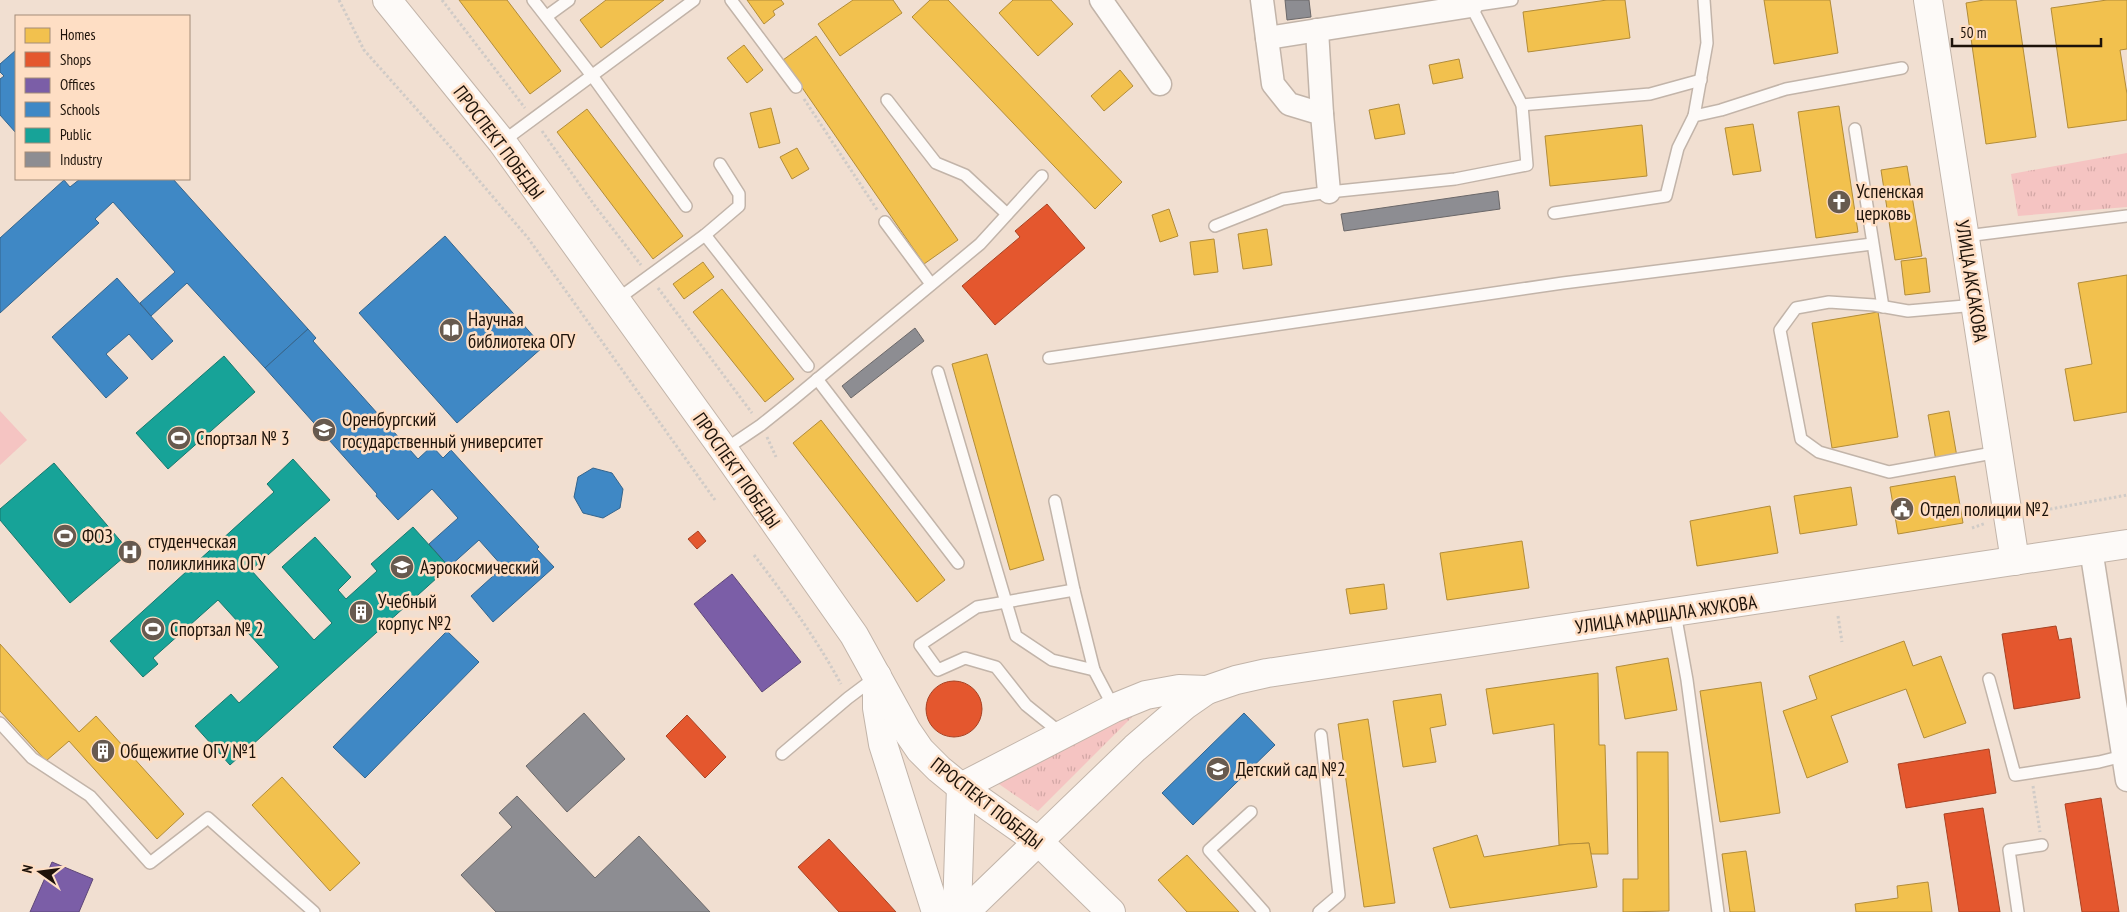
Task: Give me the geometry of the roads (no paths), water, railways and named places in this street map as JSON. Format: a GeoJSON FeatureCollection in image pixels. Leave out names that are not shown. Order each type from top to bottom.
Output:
{"type":"FeatureCollection","features":[{"type":"Feature","properties":{"kind":"main road","name":"ПРОСПЕКТ ПОБЕДЫ"},"geometry":{"type":"LineString","coordinates":[[387,0],[502,142],[724,450],[854,635],[907,731],[920,750],[961,787],[1039,842],[1111,912]]}},
{"type":"Feature","properties":{"kind":"main road","name":"УЛИЦА АКСАКОВА"},"geometry":{"type":"LineString","coordinates":[[1928,0],[2015,561]]}},
{"type":"Feature","properties":{"kind":"main road","name":"УЛИЦА МАРШАЛА ЖУКОВА"},"geometry":{"type":"LineString","coordinates":[[965,912],[1135,748],[1184,706],[1207,690],[1236,680],[1267,673],[2127,544]]}},
{"type":"Feature","properties":{"kind":"main road"},"geometry":{"type":"LineString","coordinates":[[877,676],[877,708],[883,744],[936,912]]}},
{"type":"Feature","properties":{"kind":"main road","name":"УЛИЦА МАРШАЛА ЖУКОВА"},"geometry":{"type":"LineString","coordinates":[[961,787],[1114,708],[1146,695],[1179,689],[1207,690]]}},
{"type":"Feature","properties":{"kind":"main road"},"geometry":{"type":"LineString","coordinates":[[957,912],[961,787]]}},
{"type":"Feature","properties":{"kind":"street"},"geometry":{"type":"LineString","coordinates":[[1100,0],[1160,84]]}},
{"type":"Feature","properties":{"kind":"street"},"geometry":{"type":"LineString","coordinates":[[1262,0],[1273,84],[1289,104],[1322,114]]}},
{"type":"Feature","properties":{"kind":"street"},"geometry":{"type":"LineString","coordinates":[[1267,38],[1471,6]]}},
{"type":"Feature","properties":{"kind":"street"},"geometry":{"type":"LineString","coordinates":[[1317,30],[1329,192]]}},
{"type":"Feature","properties":{"kind":"street"},"geometry":{"type":"LineString","coordinates":[[2091,549],[2127,780]]}},
{"type":"Feature","properties":{"kind":"lane"},"geometry":{"type":"LineString","coordinates":[[533,0],[593,77],[686,206]]}},
{"type":"Feature","properties":{"kind":"lane"},"geometry":{"type":"LineString","coordinates":[[547,16],[569,0]]}},
{"type":"Feature","properties":{"kind":"lane"},"geometry":{"type":"LineString","coordinates":[[502,142],[593,77],[694,0]]}},
{"type":"Feature","properties":{"kind":"lane"},"geometry":{"type":"LineString","coordinates":[[731,0],[796,87]]}},
{"type":"Feature","properties":{"kind":"lane"},"geometry":{"type":"LineString","coordinates":[[1215,226],[1283,199],[1329,192],[1455,180],[1527,165],[1522,105],[1471,6],[1512,0]]}},
{"type":"Feature","properties":{"kind":"lane"},"geometry":{"type":"LineString","coordinates":[[1554,213],[1666,196],[1678,148],[1694,116],[1701,80],[1707,43],[1704,0]]}},
{"type":"Feature","properties":{"kind":"lane"},"geometry":{"type":"LineString","coordinates":[[1694,116],[1720,110],[1786,89],[1902,68]]}},
{"type":"Feature","properties":{"kind":"lane"},"geometry":{"type":"LineString","coordinates":[[1522,105],[1650,94],[1701,80]]}},
{"type":"Feature","properties":{"kind":"lane"},"geometry":{"type":"LineString","coordinates":[[887,100],[936,163],[965,175],[1007,214]]}},
{"type":"Feature","properties":{"kind":"lane"},"geometry":{"type":"LineString","coordinates":[[1855,129],[1883,307]]}},
{"type":"Feature","properties":{"kind":"lane"},"geometry":{"type":"LineString","coordinates":[[615,300],[705,236],[739,206],[739,194],[720,164]]}},
{"type":"Feature","properties":{"kind":"lane"},"geometry":{"type":"LineString","coordinates":[[724,450],[761,424],[817,379],[980,244],[1042,176]]}},
{"type":"Feature","properties":{"kind":"lane"},"geometry":{"type":"LineString","coordinates":[[1966,236],[2127,216]]}},
{"type":"Feature","properties":{"kind":"lane"},"geometry":{"type":"LineString","coordinates":[[885,222],[931,284]]}},
{"type":"Feature","properties":{"kind":"lane"},"geometry":{"type":"LineString","coordinates":[[705,236],[808,366]]}},
{"type":"Feature","properties":{"kind":"lane"},"geometry":{"type":"LineString","coordinates":[[1049,358],[1563,283],[1872,244]]}},
{"type":"Feature","properties":{"kind":"lane"},"geometry":{"type":"LineString","coordinates":[[1976,305],[1908,311],[1828,302],[1796,308],[1780,330],[1801,439],[1819,452],[1889,472],[1998,452]]}},
{"type":"Feature","properties":{"kind":"lane"},"geometry":{"type":"LineString","coordinates":[[938,372],[1016,636],[1052,660],[1094,670]]}},
{"type":"Feature","properties":{"kind":"lane"},"geometry":{"type":"LineString","coordinates":[[817,379],[958,563]]}},
{"type":"Feature","properties":{"kind":"lane"},"geometry":{"type":"LineString","coordinates":[[1055,502],[1094,670],[1114,708]]}},
{"type":"Feature","properties":{"kind":"lane"},"geometry":{"type":"LineString","coordinates":[[1062,734],[1026,705],[996,667],[965,658],[938,670],[920,645],[976,607],[1074,590]]}},
{"type":"Feature","properties":{"kind":"lane"},"geometry":{"type":"LineString","coordinates":[[1675,613],[1688,690],[1718,912]]}},
{"type":"Feature","properties":{"kind":"lane"},"geometry":{"type":"LineString","coordinates":[[782,754],[877,676]]}},
{"type":"Feature","properties":{"kind":"lane"},"geometry":{"type":"LineString","coordinates":[[1989,679],[2015,775],[2099,762],[2123,756]]}},
{"type":"Feature","properties":{"kind":"lane"},"geometry":{"type":"LineString","coordinates":[[0,723],[32,758],[90,796],[150,863],[208,818],[314,912]]}},
{"type":"Feature","properties":{"kind":"lane"},"geometry":{"type":"LineString","coordinates":[[1319,912],[1339,895],[1321,735]]}},
{"type":"Feature","properties":{"kind":"lane"},"geometry":{"type":"LineString","coordinates":[[1251,812],[1209,850],[1264,912]]}},
{"type":"Feature","properties":{"kind":"lane"},"geometry":{"type":"LineString","coordinates":[[2018,912],[2009,850],[2042,845]]}},
{"type":"Feature","properties":{"kind":"place","name":"Успенская церковь"},"geometry":{"type":"Point","coordinates":[1839,202]}},
{"type":"Feature","properties":{"kind":"place","name":"Научная библиотека ОГУ"},"geometry":{"type":"Point","coordinates":[451,330]}},
{"type":"Feature","properties":{"kind":"place","name":"Оренбургский государственный университет"},"geometry":{"type":"Point","coordinates":[324,430]}},
{"type":"Feature","properties":{"kind":"place","name":"Спортзал № 3"},"geometry":{"type":"Point","coordinates":[179,438]}},
{"type":"Feature","properties":{"kind":"place","name":"Отдел полиции №2"},"geometry":{"type":"Point","coordinates":[1902,509]}},
{"type":"Feature","properties":{"kind":"place","name":"ФОЗ"},"geometry":{"type":"Point","coordinates":[65,536]}},
{"type":"Feature","properties":{"kind":"place","name":"студенческая поликлиника ОГУ"},"geometry":{"type":"Point","coordinates":[130,552]}},
{"type":"Feature","properties":{"kind":"place","name":"Аэрокосмический"},"geometry":{"type":"Point","coordinates":[402,567]}},
{"type":"Feature","properties":{"kind":"place","name":"Учебный корпус №2"},"geometry":{"type":"Point","coordinates":[361,612]}},
{"type":"Feature","properties":{"kind":"place","name":"Спортзал № 2"},"geometry":{"type":"Point","coordinates":[153,629]}},
{"type":"Feature","properties":{"kind":"place","name":"Общежитие ОГУ №1"},"geometry":{"type":"Point","coordinates":[103,751]}},
{"type":"Feature","properties":{"kind":"place","name":"Детский сад №2"},"geometry":{"type":"Point","coordinates":[1218,769]}}]}
